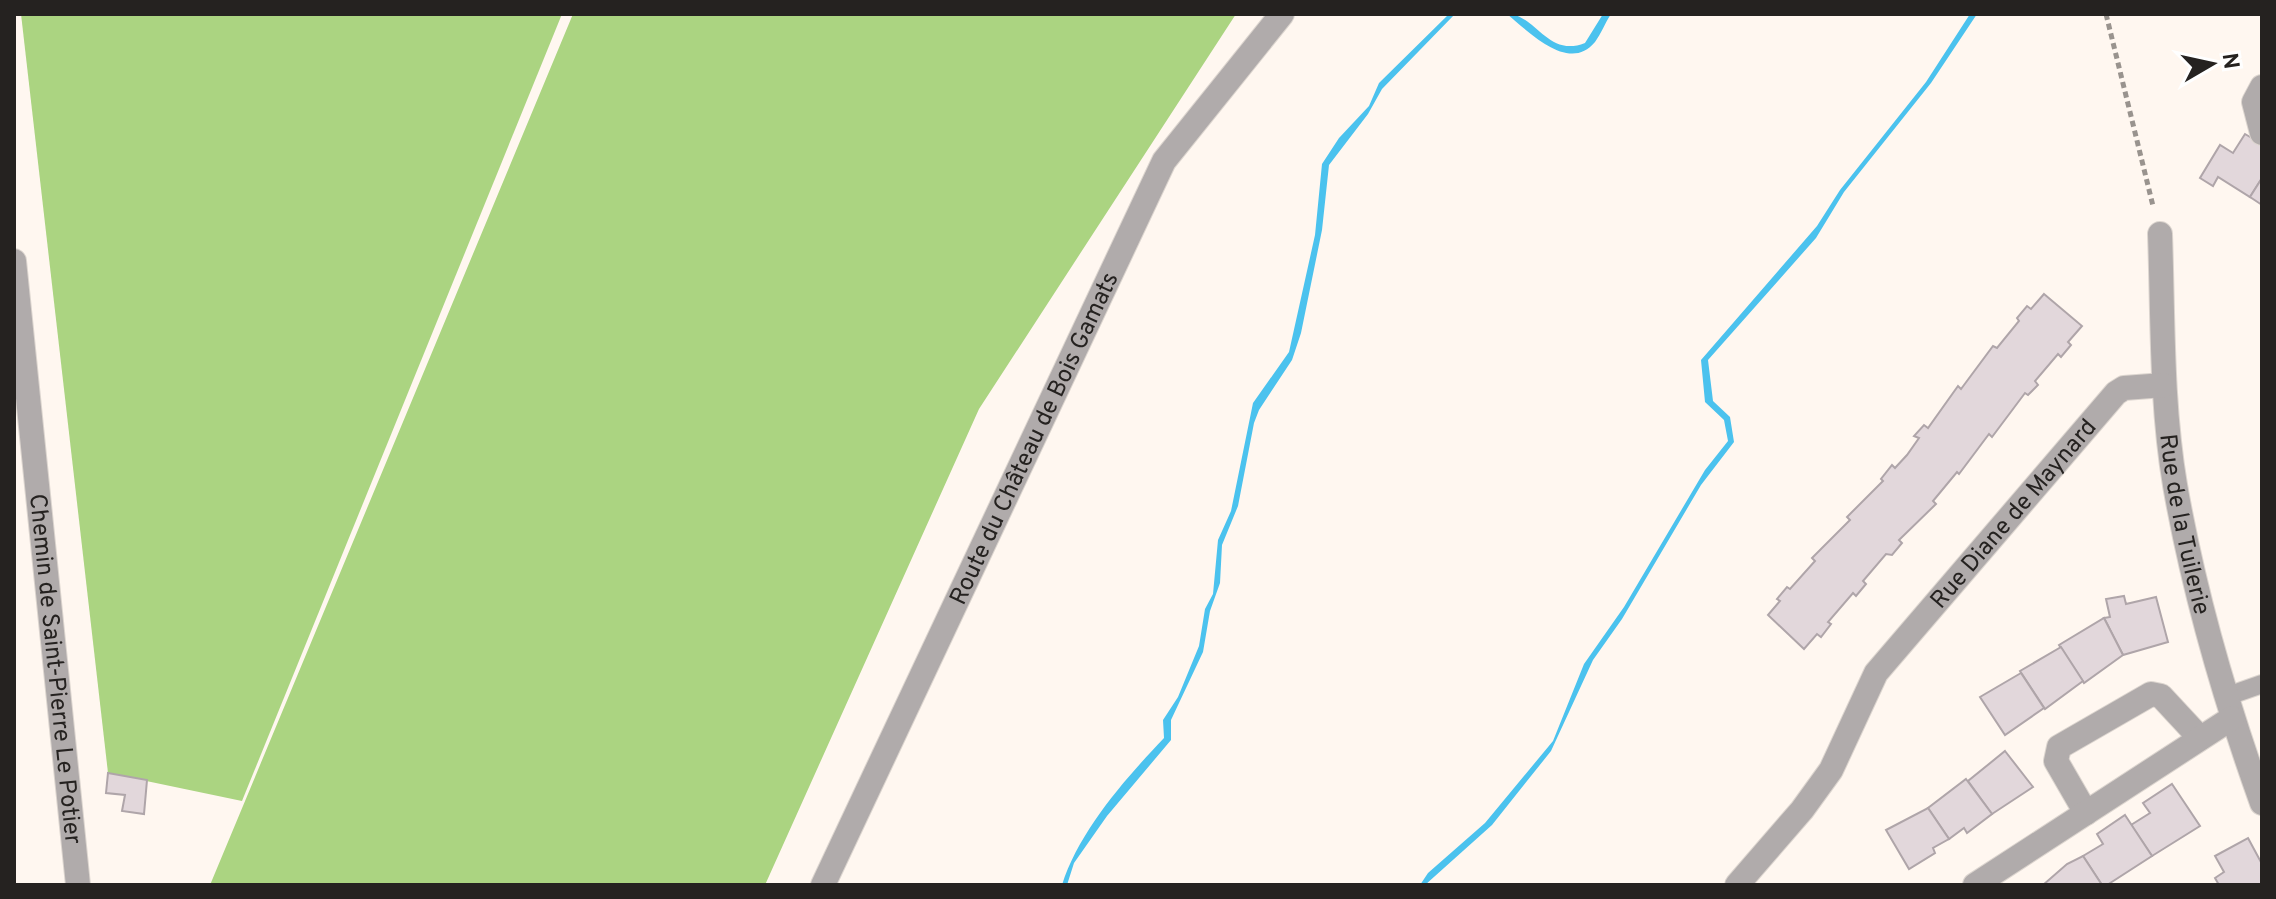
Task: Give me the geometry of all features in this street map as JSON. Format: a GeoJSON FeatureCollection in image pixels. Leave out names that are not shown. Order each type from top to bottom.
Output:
{"type":"FeatureCollection","features":[{"type":"Feature","properties":{"kind":"street","name":"Route du Château de Bois Gamats"},"geometry":{"type":"LineString","coordinates":[[823,885],[1164,161],[1282,14]]}},
{"type":"Feature","properties":{"kind":"street"},"geometry":{"type":"LineString","coordinates":[[2262,87],[2254,102],[2262,133]]}},
{"type":"Feature","properties":{"kind":"street","name":"Rue de la Tuilerie"},"geometry":{"type":"LineString","coordinates":[[2160,234],[2164,385],[2175,484],[2228,708],[2262,803]]}},
{"type":"Feature","properties":{"kind":"street","name":"Chemin de Saint-Pierre Le Potier"},"geometry":{"type":"LineString","coordinates":[[14,261],[78,885]]}},
{"type":"Feature","properties":{"kind":"street","name":"Rue Diane de Maynard"},"geometry":{"type":"LineString","coordinates":[[1737,885],[1831,770],[1876,673],[2116,393],[2124,388],[2164,385]]}},
{"type":"Feature","properties":{"kind":"street"},"geometry":{"type":"LineString","coordinates":[[2086,813],[2056,761],[2059,747],[2151,694],[2161,696],[2200,738]]}},
{"type":"Feature","properties":{"kind":"street"},"geometry":{"type":"LineString","coordinates":[[1975,885],[2200,738],[2228,708]]}},
{"type":"Feature","properties":{"kind":"lane"},"geometry":{"type":"LineString","coordinates":[[2228,708],[2262,684]]}},
{"type":"Feature","properties":{"kind":"path"},"geometry":{"type":"LineString","coordinates":[[2106,14],[2160,234]]}},
{"type":"Feature","properties":{"kind":"green space"},"geometry":{"type":"Polygon","coordinates":[[[21,14],[562,14],[242,801],[108,773],[21,14]]]}},
{"type":"Feature","properties":{"kind":"green space"},"geometry":{"type":"Polygon","coordinates":[[[573,14],[1236,14],[979,409],[765,885],[210,885],[573,14]]]}},
{"type":"Feature","properties":{"kind":"water"},"geometry":{"type":"Polygon","coordinates":[[[1449,14],[1455,14],[1382,89],[1368,114],[1329,165],[1322,230],[1301,333],[1292,360],[1259,410],[1254,423],[1238,506],[1222,545],[1220,583],[1210,611],[1203,652],[1171,720],[1171,740],[1107,816],[1074,863],[1067,885],[1062,885],[1091,826],[1119,788],[1164,738],[1163,720],[1178,697],[1199,646],[1205,609],[1213,594],[1218,540],[1231,511],[1253,403],[1289,352],[1315,235],[1322,164],[1339,138],[1369,106],[1379,83],[1449,14]]]}},
{"type":"Feature","properties":{"kind":"water"},"geometry":{"type":"Polygon","coordinates":[[[1507,14],[1526,21],[1561,45],[1572,46],[1585,43],[1603,14],[1611,14],[1595,42],[1585,51],[1573,54],[1561,52],[1537,39],[1507,14]]]}},
{"type":"Feature","properties":{"kind":"water"},"geometry":{"type":"Polygon","coordinates":[[[1970,14],[1977,14],[1931,83],[1844,192],[1816,238],[1708,360],[1713,401],[1730,417],[1734,442],[1701,485],[1622,619],[1593,660],[1551,751],[1492,825],[1425,885],[1420,885],[1428,873],[1485,823],[1553,741],[1584,664],[1624,607],[1705,470],[1728,441],[1724,420],[1705,402],[1701,360],[1817,226],[1840,190],[1926,82],[1970,14]]]}},
{"type":"Feature","properties":{"kind":"building"},"geometry":{"type":"Polygon","coordinates":[[[2245,134],[2262,144],[2262,178],[2250,197],[2218,177],[2213,186],[2200,178],[2220,145],[2233,153],[2245,134]]]}},
{"type":"Feature","properties":{"kind":"building"},"geometry":{"type":"Polygon","coordinates":[[[2262,178],[2262,205],[2250,197],[2262,178]]]}},
{"type":"Feature","properties":{"kind":"building"},"geometry":{"type":"Polygon","coordinates":[[[2044,294],[2082,326],[2068,342],[2071,345],[2061,357],[2058,354],[2035,381],[2038,385],[2028,395],[2025,393],[1992,437],[1989,434],[1959,474],[1957,472],[1933,501],[1936,504],[1899,540],[1902,543],[1892,555],[1886,554],[1863,581],[1866,584],[1856,596],[1853,593],[1828,622],[1831,624],[1821,637],[1817,634],[1804,649],[1768,615],[1780,601],[1777,599],[1815,561],[1812,558],[1850,520],[1847,517],[1883,481],[1881,479],[1892,465],[1895,468],[1907,455],[1919,438],[1914,436],[1924,425],[1928,428],[1958,386],[1961,389],[1993,346],[1997,348],[2019,321],[2017,318],[2027,306],[2031,309],[2044,294]]]}},
{"type":"Feature","properties":{"kind":"building"},"geometry":{"type":"Polygon","coordinates":[[[2124,596],[2126,604],[2156,597],[2168,642],[2123,655],[2104,618],[2110,617],[2106,599],[2124,596]]]}},
{"type":"Feature","properties":{"kind":"building"},"geometry":{"type":"Polygon","coordinates":[[[2104,618],[2123,655],[2084,683],[2059,645],[2104,618]]]}},
{"type":"Feature","properties":{"kind":"building"},"geometry":{"type":"Polygon","coordinates":[[[2061,647],[2083,681],[2045,709],[2020,671],[2061,647]]]}},
{"type":"Feature","properties":{"kind":"building"},"geometry":{"type":"Polygon","coordinates":[[[2021,673],[2044,708],[2005,735],[1980,697],[2021,673]]]}},
{"type":"Feature","properties":{"kind":"building"},"geometry":{"type":"Polygon","coordinates":[[[2005,751],[2033,787],[1992,814],[1968,781],[2005,751]]]}},
{"type":"Feature","properties":{"kind":"building"},"geometry":{"type":"Polygon","coordinates":[[[108,773],[147,780],[144,814],[122,811],[125,795],[106,793],[108,773]]]}},
{"type":"Feature","properties":{"kind":"building"},"geometry":{"type":"Polygon","coordinates":[[[1966,779],[1992,814],[1967,833],[1964,828],[1949,839],[1928,808],[1966,779]]]}},
{"type":"Feature","properties":{"kind":"building"},"geometry":{"type":"Polygon","coordinates":[[[2172,784],[2200,826],[2152,856],[2131,825],[2150,813],[2143,803],[2172,784]]]}},
{"type":"Feature","properties":{"kind":"building"},"geometry":{"type":"Polygon","coordinates":[[[1928,808],[1949,839],[1933,848],[1935,853],[1909,869],[1886,830],[1928,808]]]}},
{"type":"Feature","properties":{"kind":"building"},"geometry":{"type":"Polygon","coordinates":[[[2125,815],[2152,856],[2107,885],[2102,885],[2083,856],[2103,844],[2097,834],[2125,815]]]}},
{"type":"Feature","properties":{"kind":"building"},"geometry":{"type":"Polygon","coordinates":[[[2248,838],[2262,864],[2262,885],[2219,885],[2215,878],[2224,872],[2215,856],[2248,838]]]}},
{"type":"Feature","properties":{"kind":"building"},"geometry":{"type":"Polygon","coordinates":[[[2083,856],[2102,885],[2043,885],[2067,864],[2083,856]]]}}]}
